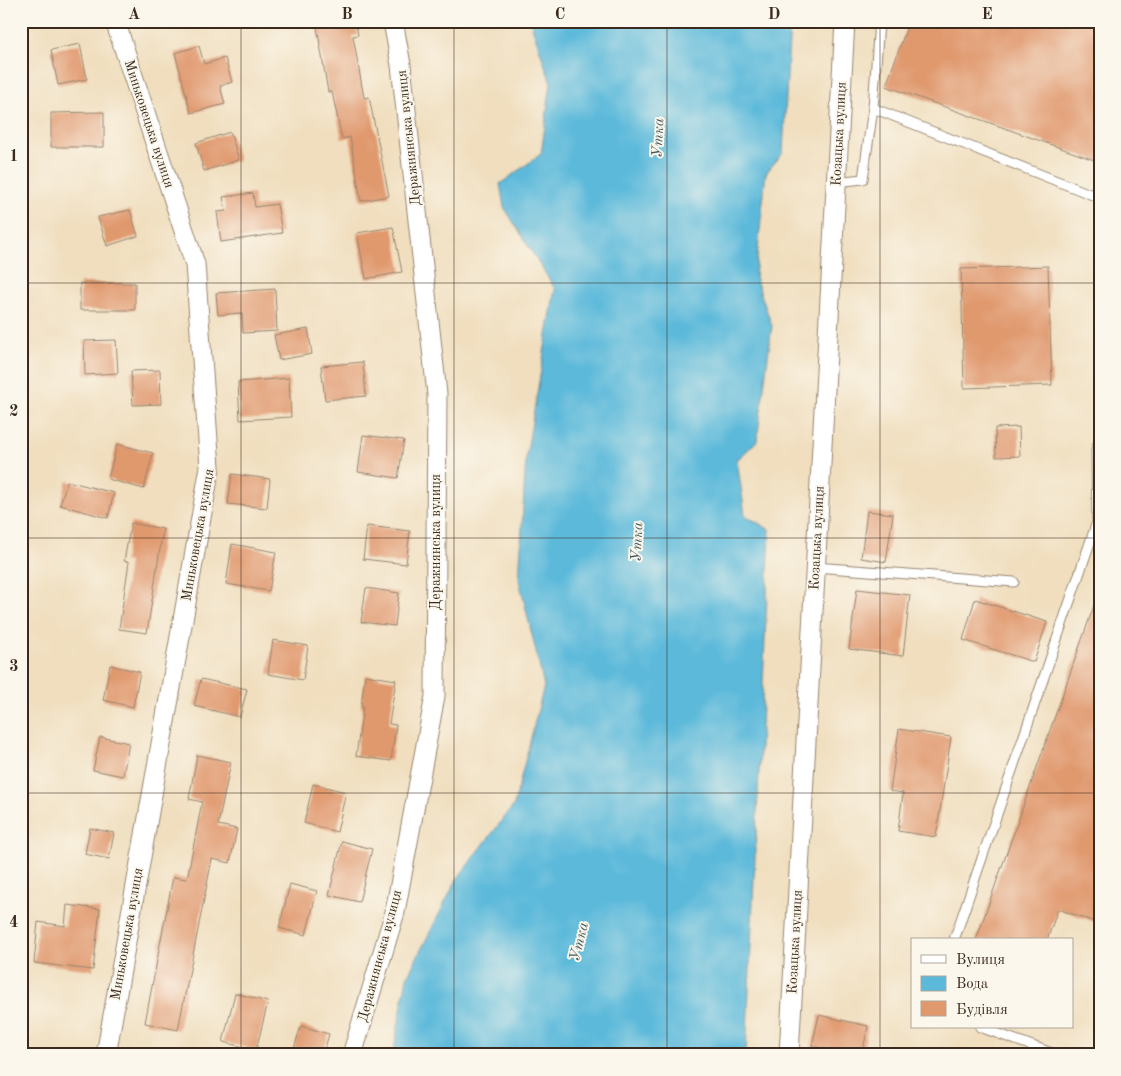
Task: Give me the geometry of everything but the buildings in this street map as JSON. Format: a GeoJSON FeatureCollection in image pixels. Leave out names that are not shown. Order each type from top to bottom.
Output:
{"type":"FeatureCollection","features":[{"type":"Feature","properties":{"kind":"street","name":"Миньковецька вулиця"},"geometry":{"type":"LineString","coordinates":[[106,1055],[210,467],[195,264],[115,21]]}},
{"type":"Feature","properties":{"kind":"street","name":"Деражнянська вулиця"},"geometry":{"type":"LineString","coordinates":[[352,1055],[395,912],[435,696],[437,394],[401,65],[393,21]]}},
{"type":"Feature","properties":{"kind":"street","name":"Козацька вулиця"},"geometry":{"type":"LineString","coordinates":[[789,1055],[845,21]]}},
{"type":"Feature","properties":{"kind":"lane"},"geometry":{"type":"LineString","coordinates":[[836,182],[863,179],[873,108],[879,21]]}},
{"type":"Feature","properties":{"kind":"lane"},"geometry":{"type":"LineString","coordinates":[[873,108],[1100,198]]}},
{"type":"Feature","properties":{"kind":"lane"},"geometry":{"type":"LineString","coordinates":[[955,938],[1097,522],[1096,450],[1100,438]]}},
{"type":"Feature","properties":{"kind":"lane"},"geometry":{"type":"LineString","coordinates":[[815,567],[1014,582]]}},
{"type":"Feature","properties":{"kind":"lane"},"geometry":{"type":"LineString","coordinates":[[983,1028],[1056,1055]]}},
{"type":"Feature","properties":{"kind":"water","name":"Утка"},"geometry":{"type":"Polygon","coordinates":[[[530,21],[790,21],[783,153],[766,173],[755,277],[772,326],[757,441],[737,460],[745,515],[770,530],[746,1055],[393,1055],[407,977],[457,879],[514,805],[544,686],[519,580],[526,457],[555,289],[504,207],[500,184],[541,154],[551,83],[530,21]]]}}]}
